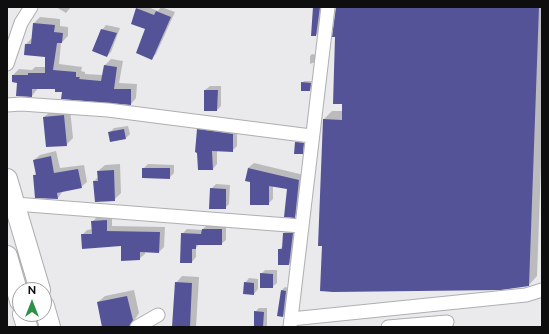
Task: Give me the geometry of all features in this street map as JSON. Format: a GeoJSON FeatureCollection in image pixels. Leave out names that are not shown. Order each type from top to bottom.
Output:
{"type":"FeatureCollection","features":[{"type":"Feature","properties":{"kind":"highway"},"geometry":{"type":"LineString","coordinates":[[7,179],[38,282]]}},
{"type":"Feature","properties":{"kind":"highway"},"geometry":{"type":"LineString","coordinates":[[7,256],[13,282]]}},
{"type":"Feature","properties":{"kind":"street"},"geometry":{"type":"LineString","coordinates":[[7,64],[21,23],[31,7]]}},
{"type":"Feature","properties":{"kind":"street"},"geometry":{"type":"LineString","coordinates":[[328,7],[311,136],[290,323],[526,295],[542,290]]}},
{"type":"Feature","properties":{"kind":"street"},"geometry":{"type":"LineString","coordinates":[[7,105],[21,104],[108,110],[311,136]]}},
{"type":"Feature","properties":{"kind":"street"},"geometry":{"type":"LineString","coordinates":[[15,204],[301,226]]}},
{"type":"Feature","properties":{"kind":"street"},"geometry":{"type":"LineString","coordinates":[[137,327],[158,315]]}},
{"type":"Feature","properties":{"kind":"street"},"geometry":{"type":"LineString","coordinates":[[388,327],[447,322]]}},
{"type":"Feature","properties":{"kind":"building"},"geometry":{"type":"Polygon","coordinates":[[[313,7],[320,7],[316,36],[311,36],[313,7]]]}},
{"type":"Feature","properties":{"kind":"building"},"geometry":{"type":"Polygon","coordinates":[[[336,7],[539,7],[529,286],[501,290],[320,291],[322,246],[318,246],[323,119],[342,120],[342,104],[333,104],[335,37],[332,37],[336,7]]]}},
{"type":"Feature","properties":{"kind":"building"},"geometry":{"type":"Polygon","coordinates":[[[136,8],[154,15],[156,11],[171,17],[152,60],[136,53],[145,29],[131,24],[136,8]]]}},
{"type":"Feature","properties":{"kind":"building"},"geometry":{"type":"Polygon","coordinates":[[[33,23],[55,25],[54,32],[63,33],[62,43],[57,43],[53,70],[76,72],[76,77],[80,77],[79,79],[101,81],[104,65],[117,67],[114,89],[131,89],[131,105],[61,99],[62,92],[55,92],[55,89],[32,89],[32,97],[16,96],[17,83],[12,82],[12,75],[45,73],[45,57],[24,55],[25,44],[31,44],[33,23]]]}},
{"type":"Feature","properties":{"kind":"building"},"geometry":{"type":"Polygon","coordinates":[[[101,29],[117,33],[107,57],[92,51],[101,29]]]}},
{"type":"Feature","properties":{"kind":"building"},"geometry":{"type":"Polygon","coordinates":[[[301,82],[311,83],[310,91],[301,91],[301,82]]]}},
{"type":"Feature","properties":{"kind":"building"},"geometry":{"type":"Polygon","coordinates":[[[204,90],[218,90],[217,111],[204,111],[204,90]]]}},
{"type":"Feature","properties":{"kind":"building"},"geometry":{"type":"Polygon","coordinates":[[[64,115],[67,146],[46,147],[43,117],[64,115]]]}},
{"type":"Feature","properties":{"kind":"building"},"geometry":{"type":"Polygon","coordinates":[[[124,129],[126,139],[110,142],[108,132],[124,129]]]}},
{"type":"Feature","properties":{"kind":"building"},"geometry":{"type":"Polygon","coordinates":[[[197,129],[233,134],[233,152],[212,151],[213,170],[198,170],[197,153],[195,152],[197,129]]]}},
{"type":"Feature","properties":{"kind":"building"},"geometry":{"type":"Polygon","coordinates":[[[295,142],[304,143],[303,154],[294,154],[295,142]]]}},
{"type":"Feature","properties":{"kind":"building"},"geometry":{"type":"Polygon","coordinates":[[[51,156],[54,173],[78,169],[82,188],[57,193],[58,199],[35,198],[33,175],[36,175],[33,160],[51,156]]]}},
{"type":"Feature","properties":{"kind":"building"},"geometry":{"type":"Polygon","coordinates":[[[142,168],[170,168],[170,179],[142,178],[142,168]]]}},
{"type":"Feature","properties":{"kind":"building"},"geometry":{"type":"Polygon","coordinates":[[[248,168],[299,180],[295,218],[284,217],[287,189],[269,186],[269,205],[250,205],[250,182],[245,181],[248,168]]]}},
{"type":"Feature","properties":{"kind":"building"},"geometry":{"type":"Polygon","coordinates":[[[114,170],[115,201],[95,202],[93,181],[98,181],[97,171],[114,170]]]}},
{"type":"Feature","properties":{"kind":"building"},"geometry":{"type":"Polygon","coordinates":[[[210,188],[226,189],[226,209],[209,209],[210,188]]]}},
{"type":"Feature","properties":{"kind":"building"},"geometry":{"type":"Polygon","coordinates":[[[107,220],[107,231],[160,232],[159,253],[140,252],[140,260],[121,261],[121,246],[82,249],[81,234],[92,234],[91,221],[107,220]]]}},
{"type":"Feature","properties":{"kind":"building"},"geometry":{"type":"Polygon","coordinates":[[[202,229],[222,229],[222,245],[196,245],[196,249],[192,249],[192,263],[180,263],[181,233],[201,234],[202,229]]]}},
{"type":"Feature","properties":{"kind":"building"},"geometry":{"type":"Polygon","coordinates":[[[283,233],[293,233],[289,265],[278,265],[278,249],[282,249],[283,233]]]}},
{"type":"Feature","properties":{"kind":"building"},"geometry":{"type":"Polygon","coordinates":[[[260,273],[273,274],[273,288],[260,288],[260,273]]]}},
{"type":"Feature","properties":{"kind":"building"},"geometry":{"type":"Polygon","coordinates":[[[175,282],[192,283],[190,327],[172,327],[175,282]]]}},
{"type":"Feature","properties":{"kind":"building"},"geometry":{"type":"Polygon","coordinates":[[[244,282],[254,283],[254,295],[243,294],[244,282]]]}},
{"type":"Feature","properties":{"kind":"building"},"geometry":{"type":"Polygon","coordinates":[[[281,290],[286,291],[283,317],[277,316],[281,290]]]}},
{"type":"Feature","properties":{"kind":"building"},"geometry":{"type":"Polygon","coordinates":[[[127,296],[133,320],[129,327],[102,327],[97,302],[127,296]]]}},
{"type":"Feature","properties":{"kind":"building"},"geometry":{"type":"Polygon","coordinates":[[[254,311],[264,312],[263,327],[254,327],[254,311]]]}}]}
